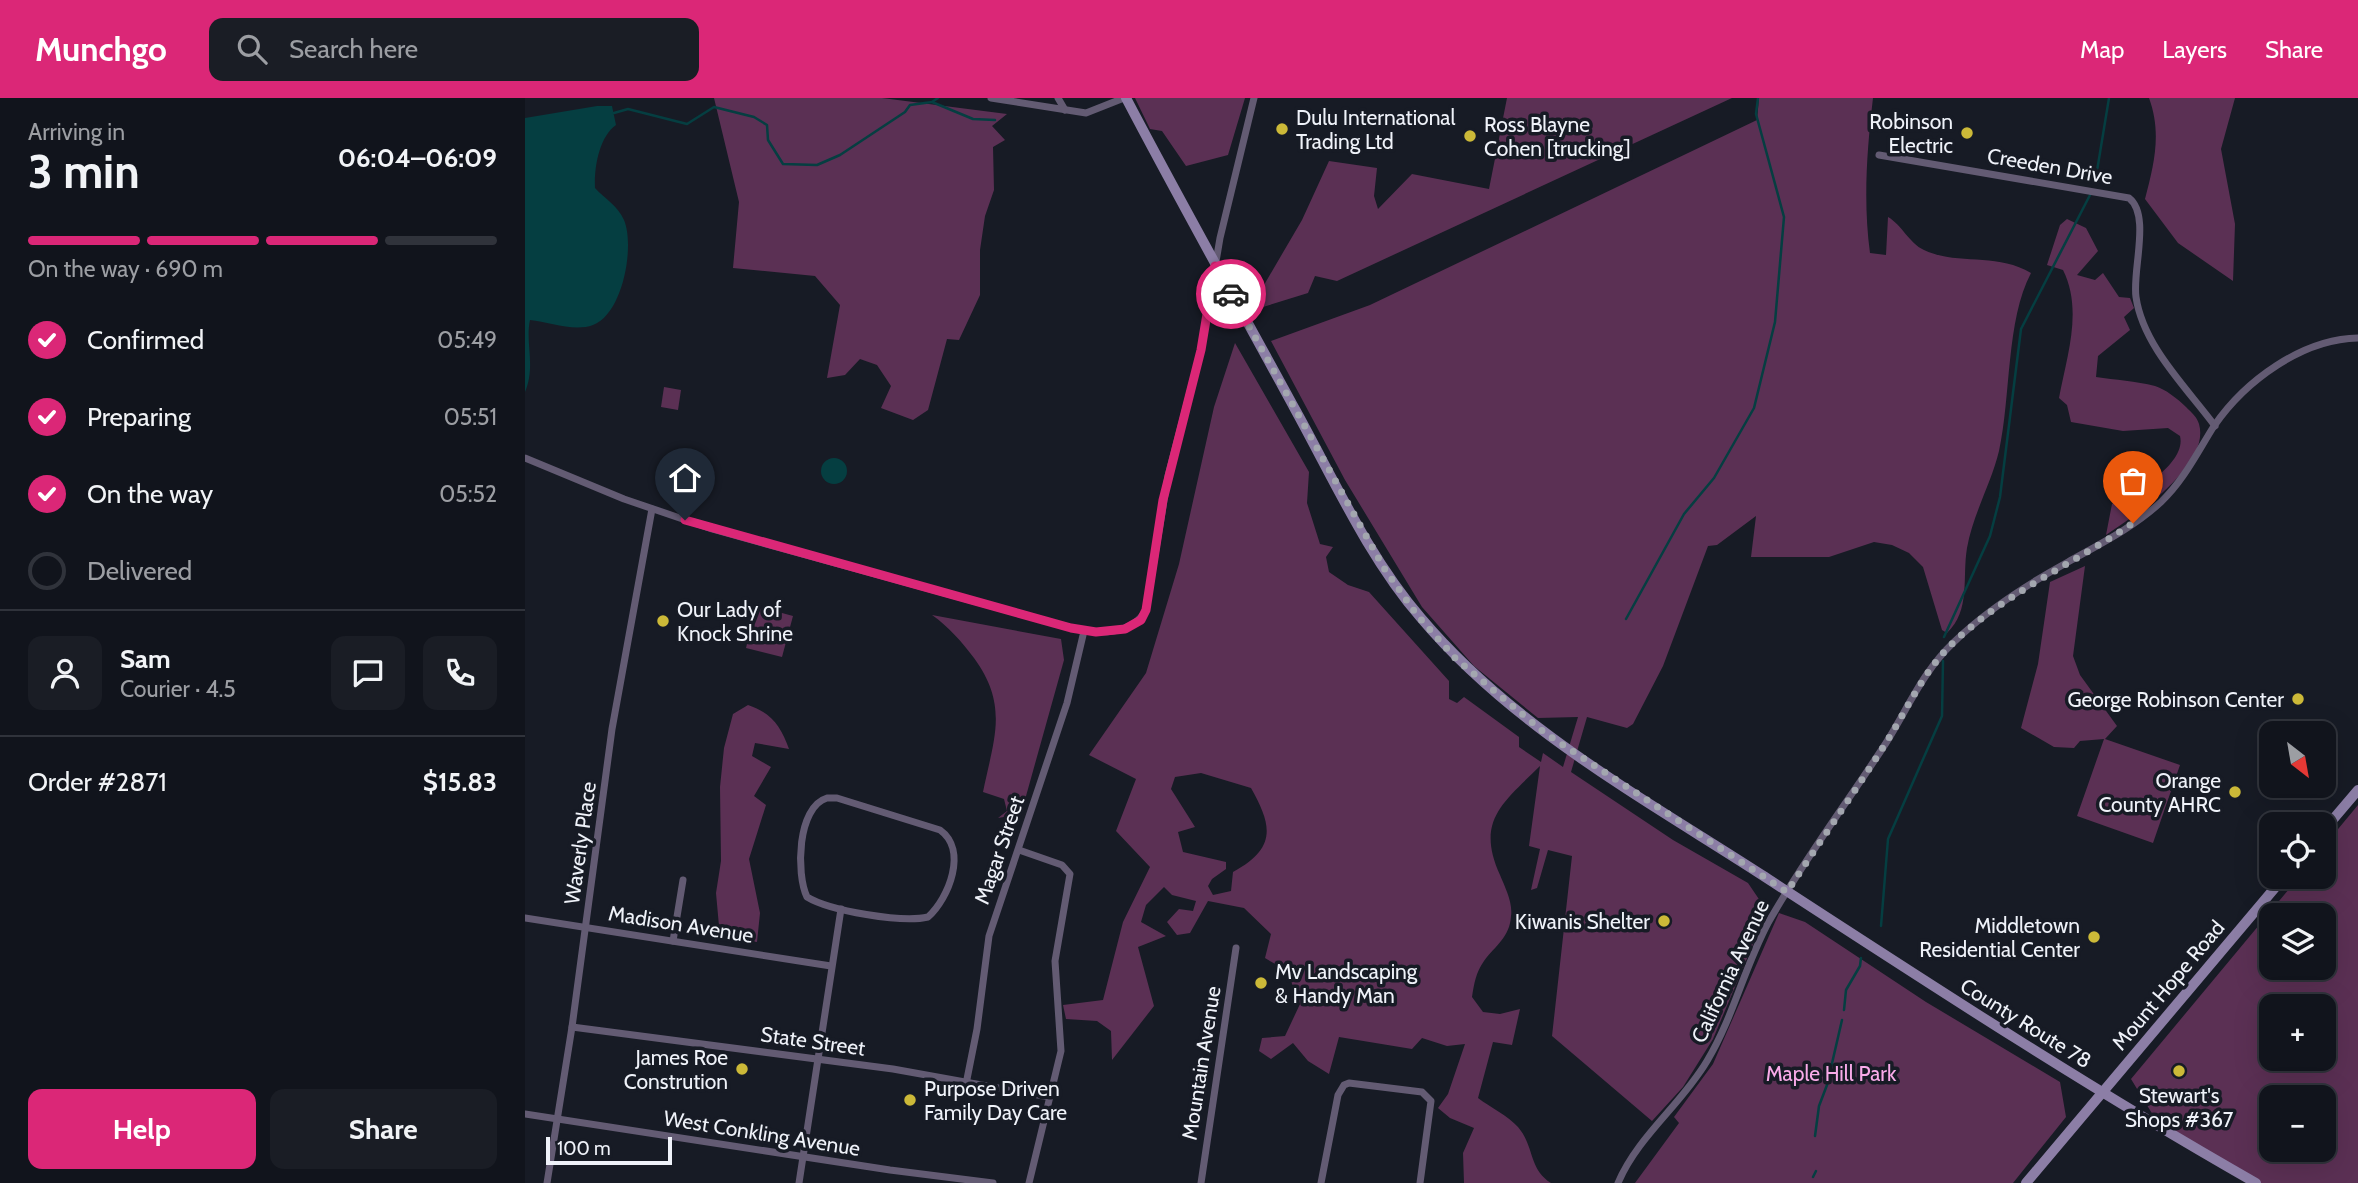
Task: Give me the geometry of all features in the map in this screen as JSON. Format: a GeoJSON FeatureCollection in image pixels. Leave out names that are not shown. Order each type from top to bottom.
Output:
{"type":"FeatureCollection","features":[{"type":"Feature","properties":{"kind":"street"},"geometry":{"type":"LineString","coordinates":[[991,98],[1065,110],[1095,111],[1125,98]]}},
{"type":"Feature","properties":{"kind":"street"},"geometry":{"type":"LineString","coordinates":[[1058,98],[1065,110]]}},
{"type":"Feature","properties":{"kind":"street","name":"County Route 78"},"geometry":{"type":"LineString","coordinates":[[1125,98],[1215,266],[1384,568],[1417,615],[1456,659],[1545,733],[1787,892],[2102,1094],[2256,1183]]}},
{"type":"Feature","properties":{"kind":"street"},"geometry":{"type":"LineString","coordinates":[[525,458],[652,509],[763,543],[1084,631],[1125,629],[1140,621],[1148,603],[1163,500],[1201,350],[1215,266],[1254,98]]}},
{"type":"Feature","properties":{"kind":"street","name":"Creeden Drive"},"geometry":{"type":"LineString","coordinates":[[1879,155],[2129,198],[2140,214],[2135,287],[2141,316],[2159,350],[2215,426]]}},
{"type":"Feature","properties":{"kind":"street","name":"California Avenue"},"geometry":{"type":"LineString","coordinates":[[1618,1183],[1633,1154],[1681,1099],[1710,1057],[1757,945],[1787,892],[1888,739],[1923,679],[1943,653],[1966,631],[2015,594],[2121,531],[2158,505],[2188,471],[2215,426],[2241,395],[2290,357],[2333,340],[2358,338]]}},
{"type":"Feature","properties":{"kind":"street","name":"Waverly Place"},"geometry":{"type":"LineString","coordinates":[[547,1183],[572,1027],[612,729],[652,509]]}},
{"type":"Feature","properties":{"kind":"street","name":"Magar Street"},"geometry":{"type":"LineString","coordinates":[[966,1084],[977,1029],[989,936],[1067,703],[1084,631]]}},
{"type":"Feature","properties":{"kind":"street"},"geometry":{"type":"LineString","coordinates":[[2336,816],[2358,790]]}},
{"type":"Feature","properties":{"kind":"street"},"geometry":{"type":"LineString","coordinates":[[837,799],[850,802],[940,830],[952,841],[955,852],[953,867],[940,904],[928,917],[910,918],[841,909],[807,897],[801,884],[807,815],[818,801],[837,799]]}},
{"type":"Feature","properties":{"kind":"street"},"geometry":{"type":"LineString","coordinates":[[1019,850],[1062,865],[1070,874],[1055,961],[1061,1051],[1029,1183]]}},
{"type":"Feature","properties":{"kind":"street"},"geometry":{"type":"LineString","coordinates":[[673,941],[683,880]]}},
{"type":"Feature","properties":{"kind":"street","name":"Mount Hope Road"},"geometry":{"type":"LineString","coordinates":[[2026,1183],[2274,889]]}},
{"type":"Feature","properties":{"kind":"street"},"geometry":{"type":"LineString","coordinates":[[800,1183],[841,909]]}},
{"type":"Feature","properties":{"kind":"street","name":"Madison Avenue"},"geometry":{"type":"LineString","coordinates":[[525,918],[831,966]]}},
{"type":"Feature","properties":{"kind":"street","name":"Mountain Avenue"},"geometry":{"type":"LineString","coordinates":[[1201,1183],[1237,948]]}},
{"type":"Feature","properties":{"kind":"street","name":"State Street"},"geometry":{"type":"LineString","coordinates":[[572,1027],[817,1059],[1049,1097]]}},
{"type":"Feature","properties":{"kind":"street"},"geometry":{"type":"LineString","coordinates":[[1321,1183],[1338,1095],[1344,1085],[1364,1084],[1422,1092],[1431,1101],[1420,1183]]}},
{"type":"Feature","properties":{"kind":"street","name":"West Conkling Avenue"},"geometry":{"type":"LineString","coordinates":[[525,1114],[802,1157],[993,1183]]}},
{"type":"Feature","properties":{"kind":"green space"},"geometry":{"type":"Polygon","coordinates":[[[714,98],[882,98],[1007,114],[992,126],[1005,140],[993,147],[994,190],[985,216],[980,250],[980,295],[959,340],[947,339],[928,410],[913,420],[881,408],[891,386],[877,365],[860,359],[845,375],[827,378],[840,305],[815,276],[733,268],[739,202],[714,98]]]}},
{"type":"Feature","properties":{"kind":"green space"},"geometry":{"type":"Polygon","coordinates":[[[1135,98],[1245,98],[1228,155],[1186,166],[1162,131],[1150,129],[1135,98]]]}},
{"type":"Feature","properties":{"kind":"green space"},"geometry":{"type":"Polygon","coordinates":[[[1507,98],[1732,98],[1337,281],[1315,276],[1308,293],[1263,307],[1254,302],[1302,220],[1329,161],[1377,168],[1374,196],[1378,209],[1412,174],[1489,189],[1507,98]]]}},
{"type":"Feature","properties":{"kind":"green space"},"geometry":{"type":"Polygon","coordinates":[[[1759,98],[1873,98],[1867,176],[1870,253],[1886,255],[1888,217],[1924,250],[1937,255],[2004,263],[2031,273],[2017,313],[1999,451],[1970,535],[1963,604],[1955,624],[1947,633],[1942,630],[1923,567],[1909,553],[1892,545],[1874,542],[1829,557],[1751,557],[1756,516],[1717,545],[1708,546],[1663,666],[1633,724],[1627,728],[1587,717],[1571,772],[1673,840],[1748,883],[1767,911],[1713,1039],[1683,1087],[1652,1121],[1552,1036],[1572,856],[1548,850],[1537,888],[1531,890],[1540,849],[1529,846],[1540,766],[1505,802],[1492,826],[1493,856],[1508,895],[1511,916],[1505,936],[1479,969],[1472,997],[1483,1012],[1500,1014],[1520,1009],[1512,1045],[1493,1042],[1478,1098],[1518,1127],[1539,1171],[1551,1183],[1464,1183],[1463,1153],[1474,1128],[1450,1118],[1438,1108],[1448,1094],[1465,1044],[1447,1046],[1422,1038],[1412,1049],[1339,1037],[1329,1074],[1308,1061],[1293,1043],[1271,1059],[1259,1051],[1262,1038],[1285,1036],[1300,1004],[1287,971],[1265,958],[1271,934],[1244,908],[1208,901],[1190,933],[1177,935],[1167,922],[1179,909],[1193,911],[1196,901],[1172,895],[1164,887],[1146,905],[1141,922],[1166,936],[1138,947],[1154,1006],[1112,1060],[1111,1031],[1097,1021],[1066,1019],[1063,1005],[1103,1000],[1123,922],[1150,867],[1116,831],[1136,779],[1089,755],[1146,673],[1179,564],[1214,407],[1235,343],[1309,472],[1307,503],[1320,544],[1333,547],[1326,557],[1329,572],[1348,585],[1369,592],[1449,681],[1449,699],[1457,703],[1464,697],[1519,737],[1519,747],[1541,762],[1543,753],[1563,767],[1578,717],[1538,718],[1474,666],[1422,607],[1345,480],[1271,341],[1370,305],[1757,120],[1759,98]],[[1201,773],[1175,777],[1171,789],[1195,827],[1178,832],[1183,852],[1226,862],[1226,869],[1212,879],[1208,886],[1213,895],[1231,891],[1233,872],[1257,854],[1263,845],[1266,836],[1264,814],[1251,788],[1201,773]]]}},
{"type":"Feature","properties":{"kind":"green space"},"geometry":{"type":"Polygon","coordinates":[[[2149,98],[2235,98],[2221,149],[2235,224],[2233,281],[2178,243],[2145,199],[2154,161],[2156,136],[2149,98]]]}},
{"type":"Feature","properties":{"kind":"green space"},"geometry":{"type":"Polygon","coordinates":[[[2067,219],[2086,228],[2098,251],[2077,275],[2095,280],[2103,273],[2119,297],[2130,298],[2134,308],[2124,317],[2130,330],[2098,356],[2096,377],[2159,387],[2183,404],[2199,424],[2200,440],[2182,472],[2151,502],[2106,535],[2112,504],[2145,486],[2167,467],[2180,447],[2180,436],[2168,428],[2123,431],[2071,422],[2067,405],[2059,398],[2069,350],[2072,301],[2063,270],[2047,265],[2060,225],[2067,219]]]}},
{"type":"Feature","properties":{"kind":"green space"},"geometry":{"type":"Polygon","coordinates":[[[664,387],[681,390],[678,410],[661,407],[664,387]]]}},
{"type":"Feature","properties":{"kind":"green space"},"geometry":{"type":"Polygon","coordinates":[[[2085,566],[2073,656],[2080,675],[2117,726],[2105,739],[2180,765],[2153,843],[2077,816],[2104,739],[2080,741],[2074,748],[2054,747],[2021,728],[2038,664],[2050,582],[2085,566]]]}},
{"type":"Feature","properties":{"kind":"green space"},"geometry":{"type":"Polygon","coordinates":[[[756,606],[793,616],[782,657],[746,648],[756,606]]]}},
{"type":"Feature","properties":{"kind":"green space"},"geometry":{"type":"Polygon","coordinates":[[[932,615],[1061,639],[1064,660],[1021,814],[998,818],[1007,811],[1004,799],[983,792],[996,723],[992,692],[974,658],[949,629],[932,615]]]}},
{"type":"Feature","properties":{"kind":"green space"},"geometry":{"type":"Polygon","coordinates":[[[748,705],[775,722],[789,749],[755,743],[752,756],[771,767],[754,796],[766,805],[749,859],[760,913],[757,942],[720,937],[716,893],[721,861],[720,787],[724,748],[733,714],[748,705]]]}},
{"type":"Feature","properties":{"kind":"green space"},"geometry":{"type":"Polygon","coordinates":[[[2358,805],[2358,1183],[2260,1183],[2156,1120],[2131,1079],[2259,925],[2259,980],[2336,980],[2336,903],[2277,903],[2289,889],[2336,889],[2336,832],[2358,805]]]}},
{"type":"Feature","properties":{"kind":"green space","name":"Maple Hill Park"},"geometry":{"type":"Polygon","coordinates":[[[1779,913],[1805,922],[1926,1002],[2060,1082],[2066,1117],[2013,1183],[1635,1183],[1679,1123],[1674,1117],[1713,1064],[1779,913]]]}},
{"type":"Feature","properties":{"kind":"shaded area"},"geometry":{"type":"Polygon","coordinates":[[[612,106],[616,125],[605,137],[599,154],[595,188],[615,206],[624,220],[628,246],[624,278],[612,308],[593,325],[570,327],[530,320],[530,373],[525,392],[525,118],[612,106]]]}},
{"type":"Feature","properties":{"kind":"shaded area"},"geometry":{"type":"Polygon","coordinates":[[[834,458],[844,461],[847,471],[844,481],[834,484],[824,481],[821,471],[824,461],[834,458]]]}},
{"type":"Feature","properties":{"kind":"waterway"},"geometry":{"type":"LineString","coordinates":[[614,113],[628,109],[687,124],[714,107],[754,117],[767,125],[768,140],[783,164],[817,165],[840,155],[905,112],[910,105],[932,102],[938,98]]}},
{"type":"Feature","properties":{"kind":"waterway"},"geometry":{"type":"LineString","coordinates":[[1626,619],[1684,514],[1714,478],[1754,408],[1775,322],[1784,217],[1756,114],[1758,98]]}},
{"type":"Feature","properties":{"kind":"waterway"},"geometry":{"type":"LineString","coordinates":[[2095,183],[2109,98]]}},
{"type":"Feature","properties":{"kind":"waterway"},"geometry":{"type":"LineString","coordinates":[[932,102],[973,119],[995,120]]}},
{"type":"Feature","properties":{"kind":"waterway"},"geometry":{"type":"LineString","coordinates":[[1944,637],[1990,536],[2000,497],[2021,329],[2090,195]]}},
{"type":"Feature","properties":{"kind":"waterway"},"geometry":{"type":"LineString","coordinates":[[1881,926],[1888,839],[1942,716],[1943,661]]}},
{"type":"Feature","properties":{"kind":"waterway"},"geometry":{"type":"LineString","coordinates":[[1844,1010],[1846,990],[1860,966],[1861,958]]}},
{"type":"Feature","properties":{"kind":"waterway"},"geometry":{"type":"LineString","coordinates":[[1815,1136],[1819,1106],[1827,1085],[1842,1020]]}},
{"type":"Feature","properties":{"kind":"waterway"},"geometry":{"type":"LineString","coordinates":[[1813,1177],[1816,1171]]}},
{"type":"Feature","properties":{"kind":"way so far"},"geometry":{"type":"LineString","coordinates":[[1231,294],[1384,568],[1417,615],[1456,659],[1545,733],[1787,892],[1888,739],[1932,665],[1943,653],[1984,616],[2015,594],[2133,523]]}},
{"type":"Feature","properties":{"kind":"place","name":"Dulu International Trading Ltd"},"geometry":{"type":"Point","coordinates":[1282,129]}},
{"type":"Feature","properties":{"kind":"place","name":"Robinson Electric"},"geometry":{"type":"Point","coordinates":[1967,133]}},
{"type":"Feature","properties":{"kind":"place","name":"Ross Blayne Cohen [trucking]"},"geometry":{"type":"Point","coordinates":[1470,136]}},
{"type":"Feature","properties":{"kind":"place","name":"Our Lady of Knock Shrine"},"geometry":{"type":"Point","coordinates":[663,621]}},
{"type":"Feature","properties":{"kind":"place","name":"George Robinson Center"},"geometry":{"type":"Point","coordinates":[2298,699]}},
{"type":"Feature","properties":{"kind":"place","name":"Orange County AHRC"},"geometry":{"type":"Point","coordinates":[2235,792]}},
{"type":"Feature","properties":{"kind":"place","name":"Kiwanis Shelter"},"geometry":{"type":"Point","coordinates":[1664,921]}},
{"type":"Feature","properties":{"kind":"place","name":"Middletown Residential Center"},"geometry":{"type":"Point","coordinates":[2094,937]}},
{"type":"Feature","properties":{"kind":"place","name":"Mv Landscaping & Handy Man"},"geometry":{"type":"Point","coordinates":[1261,983]}},
{"type":"Feature","properties":{"kind":"place","name":"James Roe Constrution"},"geometry":{"type":"Point","coordinates":[742,1069]}},
{"type":"Feature","properties":{"kind":"place","name":"Stewart's Shops #367"},"geometry":{"type":"Point","coordinates":[2179,1071]}},
{"type":"Feature","properties":{"kind":"place","name":"Purpose Driven Family Day Care"},"geometry":{"type":"Point","coordinates":[910,1100]}},
{"type":"Feature","properties":{"kind":"route"},"geometry":{"type":"LineString","coordinates":[[685,520],[1071,628],[1096,632],[1125,629],[1141,620],[1148,603],[1163,500],[1201,350],[1215,266],[1231,294]]}}]}
